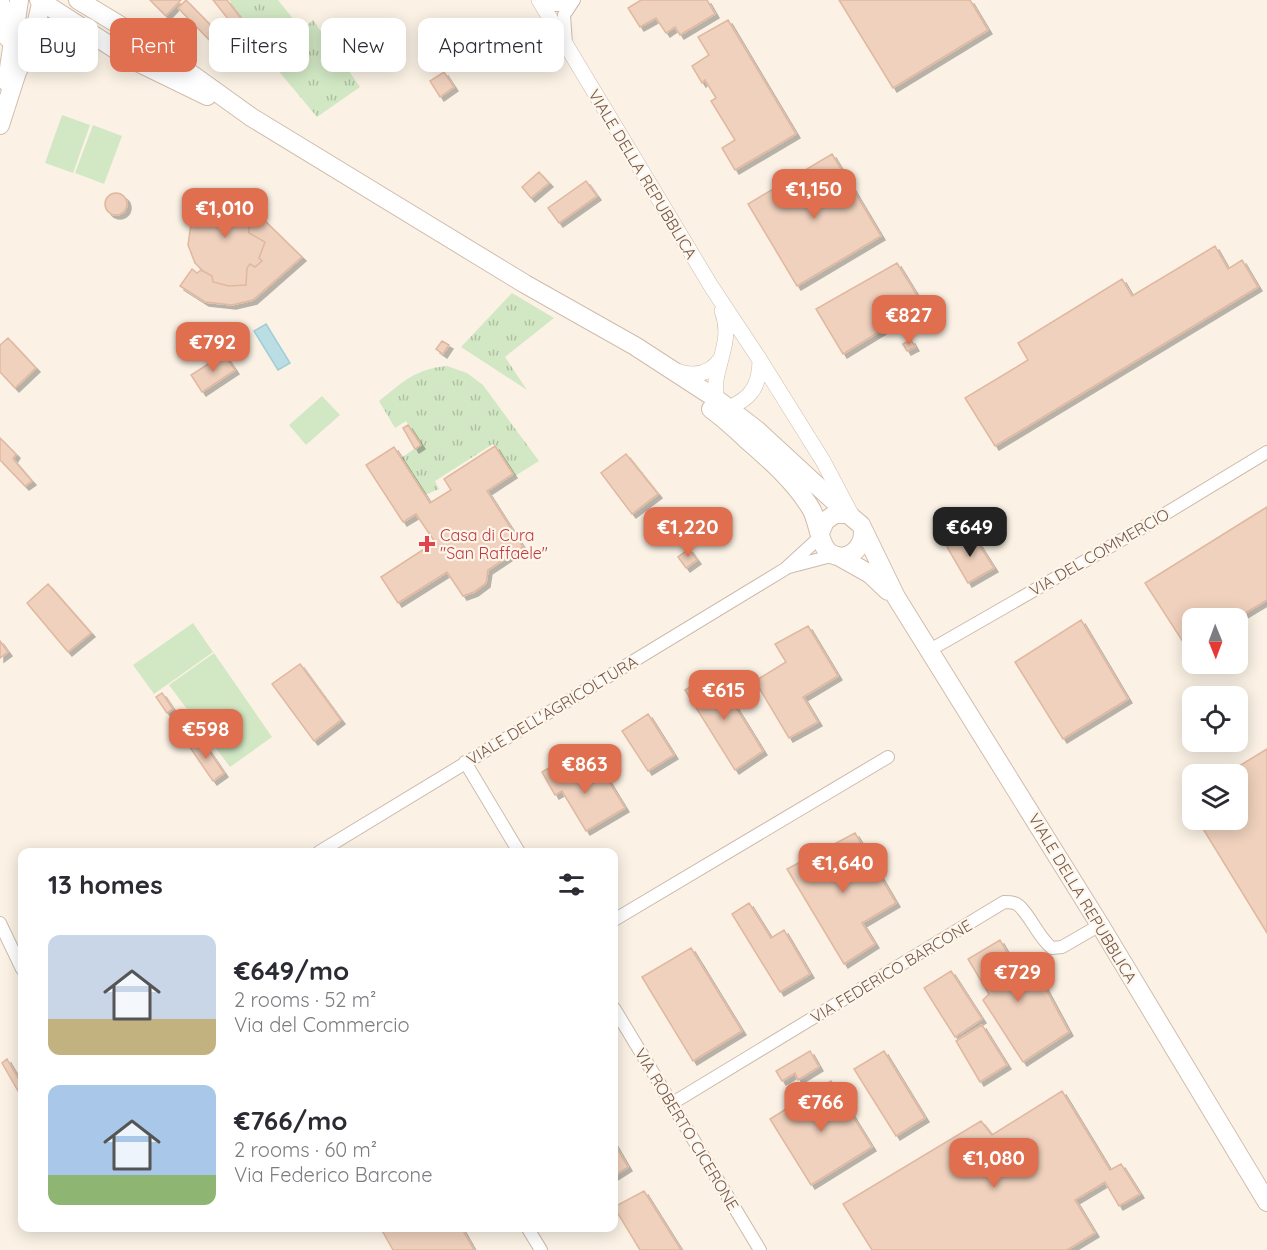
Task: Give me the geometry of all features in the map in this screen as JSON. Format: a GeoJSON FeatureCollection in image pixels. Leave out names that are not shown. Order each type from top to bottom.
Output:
{"type":"FeatureCollection","features":[{"type":"Feature","properties":{"kind":"main road"},"geometry":{"type":"LineString","coordinates":[[2,118],[19,0]]}},
{"type":"Feature","properties":{"kind":"main road"},"geometry":{"type":"LineString","coordinates":[[78,0],[144,40],[251,117],[525,284],[721,406],[758,431],[855,520],[861,544],[858,550],[845,556],[837,556],[826,550],[814,514],[802,495],[721,406],[675,371],[635,346],[525,284]]}},
{"type":"Feature","properties":{"kind":"main road"},"geometry":{"type":"LineString","coordinates":[[37,18],[41,1],[67,18]]}},
{"type":"Feature","properties":{"kind":"main road"},"geometry":{"type":"LineString","coordinates":[[0,2],[8,32],[10,57]]}},
{"type":"Feature","properties":{"kind":"main road"},"geometry":{"type":"LineString","coordinates":[[98,38],[129,58],[251,117]]}},
{"type":"Feature","properties":{"kind":"main road"},"geometry":{"type":"LineString","coordinates":[[2,118],[18,68]]}},
{"type":"Feature","properties":{"kind":"main road"},"geometry":{"type":"LineString","coordinates":[[820,535],[825,521],[830,517],[842,513],[855,520]]}},
{"type":"Feature","properties":{"kind":"main road","name":"VIALE DELLA REPUBBLICA"},"geometry":{"type":"LineString","coordinates":[[855,520],[896,597],[1100,926],[1267,1202]]}},
{"type":"Feature","properties":{"kind":"main road","name":"VIALE DELLA REPUBBLICA"},"geometry":{"type":"LineString","coordinates":[[837,556],[870,574],[896,597]]}},
{"type":"Feature","properties":{"kind":"street"},"geometry":{"type":"LineString","coordinates":[[91,0],[102,15]]}},
{"type":"Feature","properties":{"kind":"street"},"geometry":{"type":"LineString","coordinates":[[542,2],[559,5],[574,1]]}},
{"type":"Feature","properties":{"kind":"street"},"geometry":{"type":"LineString","coordinates":[[566,46],[564,15],[574,1]]}},
{"type":"Feature","properties":{"kind":"street","name":"VIALE DELLA REPUBBLICA"},"geometry":{"type":"LineString","coordinates":[[542,2],[566,46],[711,286],[823,461],[855,520]]}},
{"type":"Feature","properties":{"kind":"street","name":"VIALE DELLA REPUBBLICA"},"geometry":{"type":"LineString","coordinates":[[711,286],[727,326],[724,353],[718,371],[721,406]]}},
{"type":"Feature","properties":{"kind":"street"},"geometry":{"type":"LineString","coordinates":[[675,371],[687,375],[705,373],[718,362],[724,353]]}},
{"type":"Feature","properties":{"kind":"street"},"geometry":{"type":"LineString","coordinates":[[721,406],[740,404],[749,395],[760,374],[760,360]]}},
{"type":"Feature","properties":{"kind":"street","name":"VIA DEL COMMERCIO"},"geometry":{"type":"LineString","coordinates":[[930,650],[1132,534],[1267,452]]}},
{"type":"Feature","properties":{"kind":"street","name":"VIALE DELL'AGRICOLTURA"},"geometry":{"type":"LineString","coordinates":[[325,848],[785,569],[820,535]]}},
{"type":"Feature","properties":{"kind":"street","name":"VIALE DELL'AGRICOLTURA"},"geometry":{"type":"LineString","coordinates":[[785,569],[837,556]]}},
{"type":"Feature","properties":{"kind":"street"},"geometry":{"type":"LineString","coordinates":[[618,918],[888,757]]}},
{"type":"Feature","properties":{"kind":"street"},"geometry":{"type":"LineString","coordinates":[[465,762],[517,848]]}},
{"type":"Feature","properties":{"kind":"street","name":"VIA FEDERICO BARCONE"},"geometry":{"type":"LineString","coordinates":[[671,1104],[1004,902],[1015,903],[1022,908],[1038,935],[1052,948],[1062,947],[1100,926]]}},
{"type":"Feature","properties":{"kind":"street"},"geometry":{"type":"LineString","coordinates":[[0,923],[18,957]]}},
{"type":"Feature","properties":{"kind":"street","name":"VIA ROBERTO CICERONE"},"geometry":{"type":"LineString","coordinates":[[618,1015],[760,1250]]}},
{"type":"Feature","properties":{"kind":"street"},"geometry":{"type":"LineString","coordinates":[[530,1232],[541,1250]]}},
{"type":"Feature","properties":{"kind":"green space"},"geometry":{"type":"Polygon","coordinates":[[[229,0],[278,0],[292,18],[243,18],[229,0]]]}},
{"type":"Feature","properties":{"kind":"green space"},"geometry":{"type":"Polygon","coordinates":[[[313,20],[321,31],[321,72],[349,72],[360,87],[317,117],[279,72],[309,72],[309,24],[313,20]]]}},
{"type":"Feature","properties":{"kind":"green space"},"geometry":{"type":"Polygon","coordinates":[[[62,115],[90,125],[73,173],[45,163],[62,115]]]}},
{"type":"Feature","properties":{"kind":"green space"},"geometry":{"type":"Polygon","coordinates":[[[93,125],[122,136],[104,184],[75,173],[93,125]]]}},
{"type":"Feature","properties":{"kind":"green space"},"geometry":{"type":"Polygon","coordinates":[[[512,293],[554,318],[505,357],[527,390],[461,347],[512,293]]]}},
{"type":"Feature","properties":{"kind":"green space"},"geometry":{"type":"Polygon","coordinates":[[[447,366],[467,373],[483,385],[539,461],[515,476],[493,444],[435,481],[439,489],[425,495],[401,458],[420,445],[406,421],[395,428],[379,401],[418,373],[447,366]]]}},
{"type":"Feature","properties":{"kind":"green space"},"geometry":{"type":"Polygon","coordinates":[[[322,396],[340,415],[306,445],[289,425],[322,396]]]}},
{"type":"Feature","properties":{"kind":"green space"},"geometry":{"type":"Polygon","coordinates":[[[193,623],[213,652],[154,694],[133,665],[193,623]]]}},
{"type":"Feature","properties":{"kind":"green space"},"geometry":{"type":"Polygon","coordinates":[[[214,653],[272,737],[230,767],[169,685],[214,653]]]}},
{"type":"Feature","properties":{"kind":"water"},"geometry":{"type":"Polygon","coordinates":[[[266,324],[290,363],[278,370],[254,331],[266,324]]]}},
{"type":"Feature","properties":{"kind":"building"},"geometry":{"type":"Polygon","coordinates":[[[150,0],[181,0],[166,16],[150,0]]]}},
{"type":"Feature","properties":{"kind":"building"},"geometry":{"type":"Polygon","coordinates":[[[186,0],[209,23],[209,40],[197,27],[197,18],[188,18],[178,8],[186,0]]]}},
{"type":"Feature","properties":{"kind":"building"},"geometry":{"type":"Polygon","coordinates":[[[213,0],[227,0],[241,18],[227,18],[213,0]]]}},
{"type":"Feature","properties":{"kind":"building"},"geometry":{"type":"Polygon","coordinates":[[[641,0],[707,0],[715,14],[680,35],[675,27],[666,33],[656,18],[640,27],[628,8],[641,0]]]}},
{"type":"Feature","properties":{"kind":"building"},"geometry":{"type":"Polygon","coordinates":[[[839,0],[970,0],[988,30],[893,88],[839,0]]]}},
{"type":"Feature","properties":{"kind":"building"},"geometry":{"type":"Polygon","coordinates":[[[728,20],[796,134],[735,170],[722,148],[735,140],[711,101],[716,98],[705,80],[702,83],[692,66],[709,55],[698,37],[728,20]]]}},
{"type":"Feature","properties":{"kind":"building"},"geometry":{"type":"Polygon","coordinates":[[[444,72],[454,87],[440,97],[430,81],[444,72]]]}},
{"type":"Feature","properties":{"kind":"building"},"geometry":{"type":"Polygon","coordinates":[[[832,154],[881,236],[797,286],[748,204],[832,154]]]}},
{"type":"Feature","properties":{"kind":"building"},"geometry":{"type":"Polygon","coordinates":[[[539,172],[549,183],[531,198],[522,187],[539,172]]]}},
{"type":"Feature","properties":{"kind":"building"},"geometry":{"type":"Polygon","coordinates":[[[586,181],[597,196],[559,223],[548,208],[586,181]]]}},
{"type":"Feature","properties":{"kind":"building"},"geometry":{"type":"Polygon","coordinates":[[[229,190],[249,194],[249,233],[265,242],[259,258],[262,261],[255,267],[250,264],[247,268],[246,285],[229,286],[213,282],[212,276],[195,263],[188,245],[191,224],[195,215],[208,203],[214,201],[214,193],[229,190]]]}},
{"type":"Feature","properties":{"kind":"building"},"geometry":{"type":"Polygon","coordinates":[[[116,193],[124,196],[127,204],[124,212],[116,215],[108,212],[105,204],[108,196],[116,193]]]}},
{"type":"Feature","properties":{"kind":"building"},"geometry":{"type":"Polygon","coordinates":[[[259,215],[302,257],[253,300],[232,305],[205,302],[180,286],[192,269],[197,273],[201,270],[212,276],[213,282],[229,286],[246,285],[247,268],[250,264],[255,267],[262,261],[259,258],[265,242],[249,233],[249,224],[259,215]]]}},
{"type":"Feature","properties":{"kind":"building"},"geometry":{"type":"Polygon","coordinates":[[[1215,246],[1228,269],[1242,260],[1258,287],[995,446],[965,398],[1028,360],[1018,343],[1122,279],[1132,296],[1215,246]]]}},
{"type":"Feature","properties":{"kind":"building"},"geometry":{"type":"Polygon","coordinates":[[[897,263],[923,305],[843,354],[816,309],[897,263]]]}},
{"type":"Feature","properties":{"kind":"building"},"geometry":{"type":"Polygon","coordinates":[[[8,338],[36,368],[15,388],[0,372],[0,345],[8,338]]]}},
{"type":"Feature","properties":{"kind":"building"},"geometry":{"type":"Polygon","coordinates":[[[911,340],[915,347],[907,351],[903,344],[911,340]]]}},
{"type":"Feature","properties":{"kind":"building"},"geometry":{"type":"Polygon","coordinates":[[[442,341],[449,345],[443,354],[436,349],[442,341]]]}},
{"type":"Feature","properties":{"kind":"building"},"geometry":{"type":"Polygon","coordinates":[[[224,354],[235,370],[202,392],[191,375],[224,354]]]}},
{"type":"Feature","properties":{"kind":"building"},"geometry":{"type":"Polygon","coordinates":[[[408,425],[421,445],[415,449],[403,428],[408,425]]]}},
{"type":"Feature","properties":{"kind":"building"},"geometry":{"type":"Polygon","coordinates":[[[0,438],[16,454],[13,459],[32,481],[25,486],[0,460],[0,438]]]}},
{"type":"Feature","properties":{"kind":"building"},"geometry":{"type":"Polygon","coordinates":[[[495,446],[513,474],[487,491],[523,547],[488,570],[486,583],[474,592],[463,596],[447,572],[398,603],[381,577],[435,542],[416,514],[403,522],[366,465],[394,447],[430,503],[451,490],[444,479],[495,446]]]}},
{"type":"Feature","properties":{"kind":"building"},"geometry":{"type":"Polygon","coordinates":[[[626,454],[658,494],[632,514],[601,473],[626,454]]]}},
{"type":"Feature","properties":{"kind":"building"},"geometry":{"type":"Polygon","coordinates":[[[1267,507],[1267,600],[1248,611],[1248,608],[1182,608],[1182,640],[1145,583],[1267,507]]]}},
{"type":"Feature","properties":{"kind":"building"},"geometry":{"type":"Polygon","coordinates":[[[971,532],[994,568],[968,583],[947,547],[971,532]]]}},
{"type":"Feature","properties":{"kind":"building"},"geometry":{"type":"Polygon","coordinates":[[[689,549],[697,560],[686,568],[678,557],[689,549]]]}},
{"type":"Feature","properties":{"kind":"building"},"geometry":{"type":"Polygon","coordinates":[[[48,584],[91,633],[68,652],[27,603],[48,584]]]}},
{"type":"Feature","properties":{"kind":"building"},"geometry":{"type":"Polygon","coordinates":[[[1081,620],[1128,699],[1063,739],[1015,662],[1081,620]]]}},
{"type":"Feature","properties":{"kind":"building"},"geometry":{"type":"Polygon","coordinates":[[[808,626],[838,676],[803,697],[818,722],[789,738],[755,681],[786,662],[775,644],[808,626]]]}},
{"type":"Feature","properties":{"kind":"building"},"geometry":{"type":"Polygon","coordinates":[[[0,641],[8,652],[0,658],[0,641]]]}},
{"type":"Feature","properties":{"kind":"building"},"geometry":{"type":"Polygon","coordinates":[[[300,664],[341,720],[314,741],[272,684],[300,664]]]}},
{"type":"Feature","properties":{"kind":"building"},"geometry":{"type":"Polygon","coordinates":[[[714,672],[763,751],[735,770],[685,690],[714,672]]]}},
{"type":"Feature","properties":{"kind":"building"},"geometry":{"type":"Polygon","coordinates":[[[162,693],[173,709],[167,713],[156,697],[162,693]]]}},
{"type":"Feature","properties":{"kind":"building"},"geometry":{"type":"Polygon","coordinates":[[[648,714],[674,755],[648,771],[622,731],[648,714]]]}},
{"type":"Feature","properties":{"kind":"building"},"geometry":{"type":"Polygon","coordinates":[[[200,738],[224,773],[213,781],[189,746],[200,738]]]}},
{"type":"Feature","properties":{"kind":"building"},"geometry":{"type":"Polygon","coordinates":[[[592,745],[607,770],[583,785],[567,760],[592,745]]]}},
{"type":"Feature","properties":{"kind":"building"},"geometry":{"type":"Polygon","coordinates":[[[1267,749],[1267,933],[1204,830],[1248,830],[1248,764],[1242,764],[1267,749]]]}},
{"type":"Feature","properties":{"kind":"building"},"geometry":{"type":"Polygon","coordinates":[[[564,759],[582,789],[605,775],[625,808],[586,831],[562,791],[555,795],[542,772],[564,759]]]}},
{"type":"Feature","properties":{"kind":"building"},"geometry":{"type":"Polygon","coordinates":[[[855,833],[896,903],[862,923],[875,944],[844,964],[787,869],[855,833]]]}},
{"type":"Feature","properties":{"kind":"building"},"geometry":{"type":"Polygon","coordinates":[[[749,903],[771,938],[784,930],[810,974],[780,992],[732,914],[749,903]]]}},
{"type":"Feature","properties":{"kind":"building"},"geometry":{"type":"Polygon","coordinates":[[[1000,940],[1028,989],[1042,982],[1069,1032],[1023,1062],[983,1000],[989,994],[968,959],[1000,940]]]}},
{"type":"Feature","properties":{"kind":"building"},"geometry":{"type":"Polygon","coordinates":[[[691,948],[742,1031],[693,1061],[642,977],[691,948]]]}},
{"type":"Feature","properties":{"kind":"building"},"geometry":{"type":"Polygon","coordinates":[[[951,971],[982,1019],[955,1037],[924,988],[951,971]]]}},
{"type":"Feature","properties":{"kind":"building"},"geometry":{"type":"Polygon","coordinates":[[[982,1025],[1007,1065],[980,1082],[956,1041],[982,1025]]]}},
{"type":"Feature","properties":{"kind":"building"},"geometry":{"type":"Polygon","coordinates":[[[810,1051],[819,1067],[798,1080],[795,1073],[782,1081],[776,1071],[810,1051]]]}},
{"type":"Feature","properties":{"kind":"building"},"geometry":{"type":"Polygon","coordinates":[[[884,1051],[925,1118],[896,1136],[854,1069],[884,1051]]]}},
{"type":"Feature","properties":{"kind":"building"},"geometry":{"type":"Polygon","coordinates":[[[7,1059],[18,1078],[18,1091],[2,1063],[7,1059]]]}},
{"type":"Feature","properties":{"kind":"building"},"geometry":{"type":"Polygon","coordinates":[[[831,1081],[872,1147],[811,1185],[770,1119],[831,1081]]]}},
{"type":"Feature","properties":{"kind":"building"},"geometry":{"type":"Polygon","coordinates":[[[1062,1091],[1110,1170],[1121,1164],[1140,1194],[1119,1206],[1105,1182],[1075,1200],[1095,1233],[1067,1250],[872,1250],[843,1204],[981,1121],[992,1135],[1062,1091]]]}},
{"type":"Feature","properties":{"kind":"building"},"geometry":{"type":"Polygon","coordinates":[[[618,1150],[628,1167],[618,1173],[618,1150]]]}},
{"type":"Feature","properties":{"kind":"building"},"geometry":{"type":"Polygon","coordinates":[[[644,1191],[681,1250],[640,1250],[618,1214],[618,1205],[644,1191]]]}},
{"type":"Feature","properties":{"kind":"building"},"geometry":{"type":"Polygon","coordinates":[[[383,1232],[464,1232],[474,1250],[393,1250],[383,1232]]]}},
{"type":"Feature","properties":{"kind":"place","name":"Casa di Cura \"San Raffaele\""},"geometry":{"type":"Point","coordinates":[427,544]}}]}
